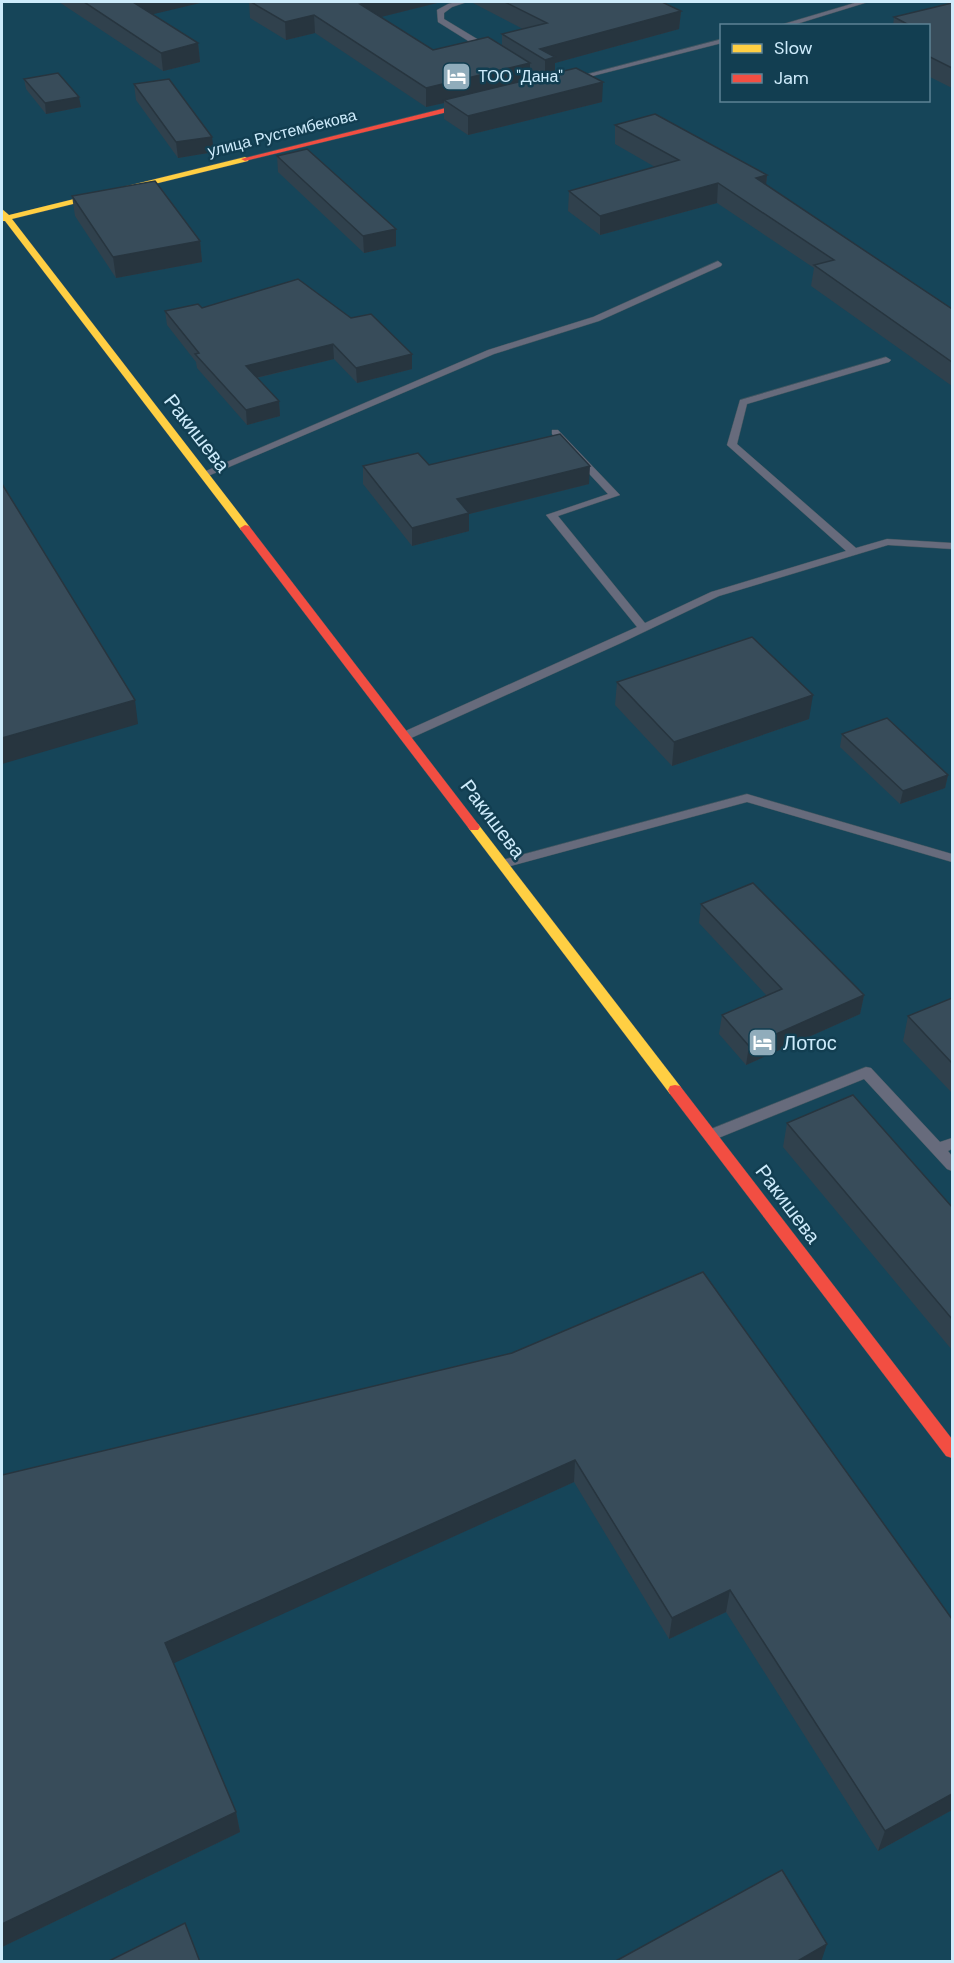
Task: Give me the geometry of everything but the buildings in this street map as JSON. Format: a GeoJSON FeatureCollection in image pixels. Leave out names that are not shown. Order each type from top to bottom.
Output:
{"type":"FeatureCollection","features":[{"type":"Feature","properties":{"kind":"street","name":"улица Рустембекова"},"geometry":{"type":"LineString","coordinates":[[3,216],[501,97]]}},
{"type":"Feature","properties":{"kind":"street","name":"Ракишева"},"geometry":{"type":"LineString","coordinates":[[3,216],[204,474],[952,1451]]}},
{"type":"Feature","properties":{"kind":"lane"},"geometry":{"type":"LineString","coordinates":[[463,2],[450,5],[440,12],[441,20],[497,55]]}},
{"type":"Feature","properties":{"kind":"lane"},"geometry":{"type":"LineString","coordinates":[[787,24],[864,2]]}},
{"type":"Feature","properties":{"kind":"lane"},"geometry":{"type":"LineString","coordinates":[[567,81],[720,42]]}},
{"type":"Feature","properties":{"kind":"lane"},"geometry":{"type":"LineString","coordinates":[[204,474],[491,352],[596,318],[718,264]]}},
{"type":"Feature","properties":{"kind":"lane"},"geometry":{"type":"LineString","coordinates":[[854,552],[732,445],[743,402],[886,360]]}},
{"type":"Feature","properties":{"kind":"lane"},"geometry":{"type":"LineString","coordinates":[[555,432],[615,495],[551,515],[643,628]]}},
{"type":"Feature","properties":{"kind":"lane"},"geometry":{"type":"LineString","coordinates":[[405,736],[715,594],[887,542],[952,546]]}},
{"type":"Feature","properties":{"kind":"lane"},"geometry":{"type":"LineString","coordinates":[[503,864],[747,798],[952,858]]}},
{"type":"Feature","properties":{"kind":"lane"},"geometry":{"type":"LineString","coordinates":[[711,1135],[866,1072],[945,1146],[952,1165]]}},
{"type":"Feature","properties":{"kind":"shaded area"},"geometry":{"type":"Polygon","coordinates":[[[2,2],[952,2],[952,1961],[2,1961],[2,2]]]}},
{"type":"Feature","properties":{"kind":"traffic: slow"},"geometry":{"type":"LineString","coordinates":[[2,219],[245,159]]}},
{"type":"Feature","properties":{"kind":"traffic: slow"},"geometry":{"type":"LineString","coordinates":[[2,211],[245,528]]}},
{"type":"Feature","properties":{"kind":"traffic: slow"},"geometry":{"type":"LineString","coordinates":[[474,827],[675,1090]]}},
{"type":"Feature","properties":{"kind":"traffic: jam"},"geometry":{"type":"LineString","coordinates":[[245,159],[486,100]]}},
{"type":"Feature","properties":{"kind":"traffic: jam"},"geometry":{"type":"LineString","coordinates":[[245,528],[474,827]]}},
{"type":"Feature","properties":{"kind":"traffic: jam"},"geometry":{"type":"LineString","coordinates":[[675,1090],[952,1451]]}},
{"type":"Feature","properties":{"kind":"place","name":"ТОО \"Дана\""},"geometry":{"type":"Point","coordinates":[457,76]}},
{"type":"Feature","properties":{"kind":"place","name":"Лотос"},"geometry":{"type":"Point","coordinates":[762,1043]}}]}
